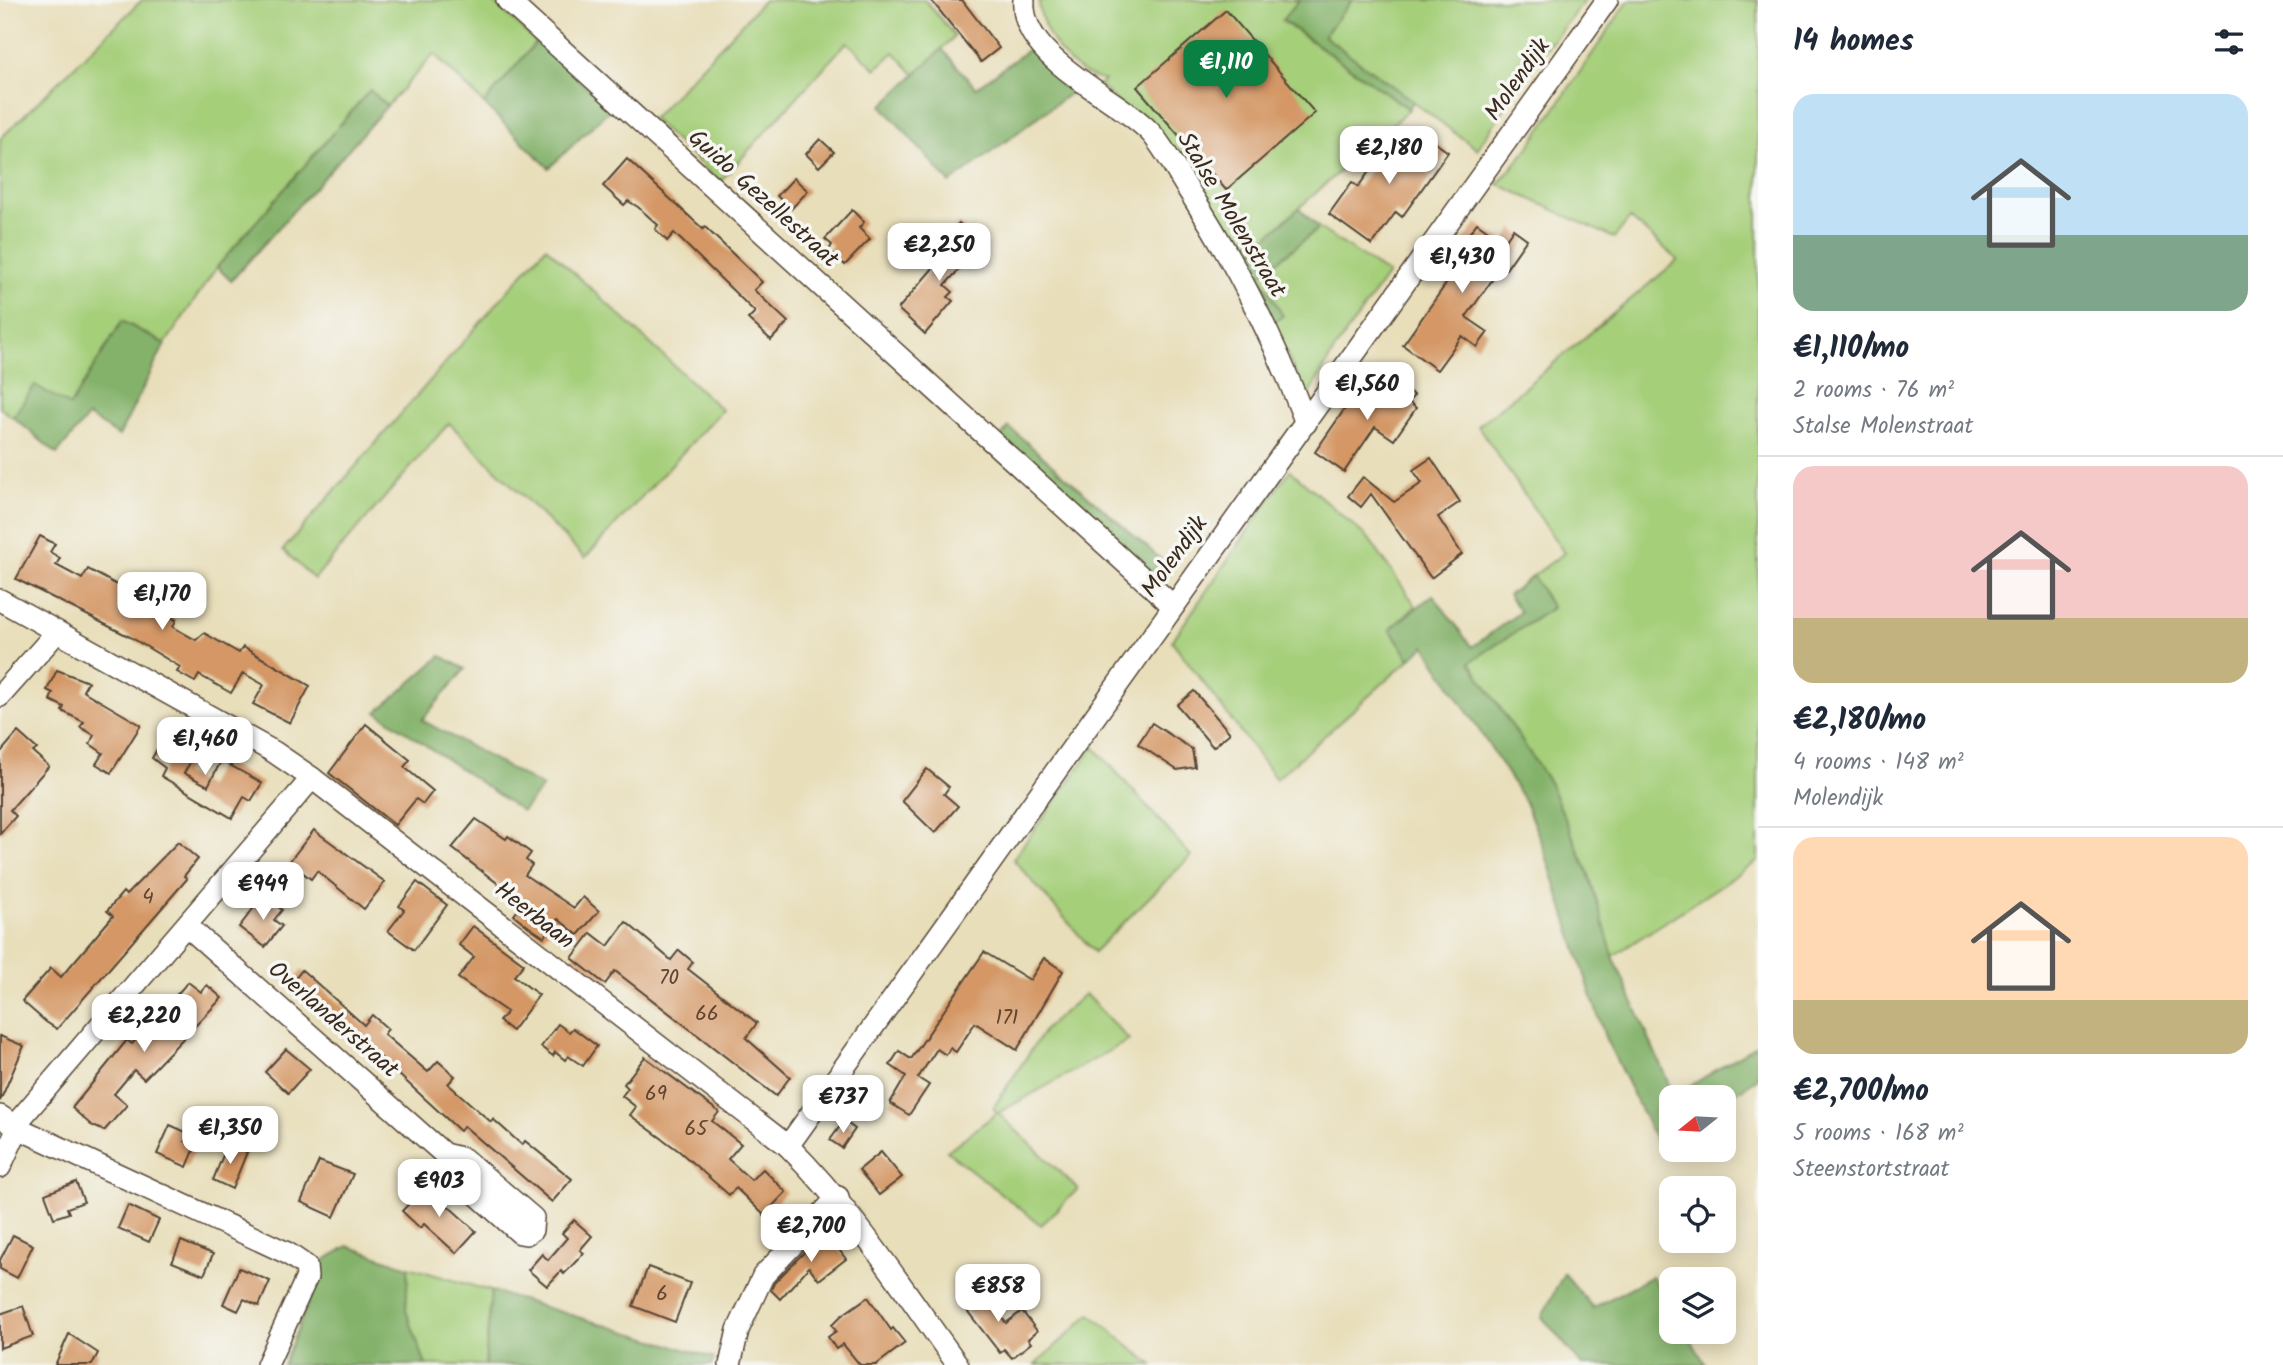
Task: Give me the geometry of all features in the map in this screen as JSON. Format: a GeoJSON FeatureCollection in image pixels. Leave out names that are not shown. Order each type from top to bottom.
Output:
{"type":"FeatureCollection","features":[{"type":"Feature","properties":{"kind":"street","name":"Guido Gezellestraat"},"geometry":{"type":"LineString","coordinates":[[507,0],[1172,604]]}},
{"type":"Feature","properties":{"kind":"street","name":"Stalse Molenstraat"},"geometry":{"type":"LineString","coordinates":[[1024,0],[1027,23],[1045,49],[1067,71],[1122,107],[1152,135],[1223,246],[1264,319],[1306,423]]}},
{"type":"Feature","properties":{"kind":"street","name":"Molendijk"},"geometry":{"type":"LineString","coordinates":[[788,1146],[1040,796],[1172,604],[1306,423],[1607,0]]}},
{"type":"Feature","properties":{"kind":"street","name":"Heerbaan"},"geometry":{"type":"LineString","coordinates":[[0,600],[274,752],[312,778],[788,1146],[838,1197],[957,1365]]}},
{"type":"Feature","properties":{"kind":"street"},"geometry":{"type":"LineString","coordinates":[[0,696],[57,632]]}},
{"type":"Feature","properties":{"kind":"street"},"geometry":{"type":"LineString","coordinates":[[0,1167],[7,1122],[187,926],[312,778]]}},
{"type":"Feature","properties":{"kind":"street","name":"Overlanderstraat"},"geometry":{"type":"LineString","coordinates":[[187,926],[444,1154]]}},
{"type":"Feature","properties":{"kind":"street"},"geometry":{"type":"LineString","coordinates":[[7,1122],[287,1253],[306,1266],[307,1277],[267,1365]]}},
{"type":"Feature","properties":{"kind":"street"},"geometry":{"type":"LineString","coordinates":[[730,1365],[738,1330],[763,1276],[838,1197]]}},
{"type":"Feature","properties":{"kind":"green space"},"geometry":{"type":"Polygon","coordinates":[[[142,0],[491,0],[536,42],[484,104],[434,54],[387,106],[370,90],[217,267],[165,344],[122,321],[70,407],[35,385],[13,417],[0,408],[0,139],[142,0]]]}},
{"type":"Feature","properties":{"kind":"green space"},"geometry":{"type":"Polygon","coordinates":[[[764,0],[925,0],[955,36],[915,75],[894,52],[876,69],[847,42],[720,182],[652,119],[764,0]]]}},
{"type":"Feature","properties":{"kind":"green space"},"geometry":{"type":"Polygon","coordinates":[[[1039,0],[1299,0],[1282,21],[1409,109],[1239,262],[1170,150],[1099,85],[1104,80],[1080,71],[1059,51],[1045,26],[1039,0]]]}},
{"type":"Feature","properties":{"kind":"green space"},"geometry":{"type":"Polygon","coordinates":[[[1299,0],[1352,0],[1324,36],[1413,101],[1409,109],[1282,20],[1299,0]]]}},
{"type":"Feature","properties":{"kind":"green space"},"geometry":{"type":"Polygon","coordinates":[[[1352,0],[1585,0],[1535,63],[1477,149],[1324,36],[1352,0]]]}},
{"type":"Feature","properties":{"kind":"green space"},"geometry":{"type":"Polygon","coordinates":[[[1629,0],[1758,0],[1758,861],[1613,956],[1588,872],[1550,784],[1470,662],[1552,608],[1533,576],[1564,553],[1478,426],[1678,260],[1630,218],[1614,238],[1498,184],[1526,151],[1629,0]]]}},
{"type":"Feature","properties":{"kind":"green space"},"geometry":{"type":"Polygon","coordinates":[[[536,42],[611,108],[549,168],[484,104],[536,42]]]}},
{"type":"Feature","properties":{"kind":"green space"},"geometry":{"type":"Polygon","coordinates":[[[1033,46],[1077,88],[950,183],[882,106],[942,49],[976,88],[1033,46]]]}},
{"type":"Feature","properties":{"kind":"green space"},"geometry":{"type":"Polygon","coordinates":[[[370,90],[387,106],[231,281],[217,267],[370,90]]]}},
{"type":"Feature","properties":{"kind":"green space"},"geometry":{"type":"Polygon","coordinates":[[[1299,208],[1319,228],[1260,275],[1283,316],[1272,323],[1239,262],[1299,208]]]}},
{"type":"Feature","properties":{"kind":"green space"},"geometry":{"type":"Polygon","coordinates":[[[1319,228],[1388,274],[1335,349],[1307,398],[1272,323],[1282,316],[1260,275],[1319,228]]]}},
{"type":"Feature","properties":{"kind":"green space"},"geometry":{"type":"Polygon","coordinates":[[[546,247],[722,410],[585,558],[449,423],[314,579],[283,550],[546,247]]]}},
{"type":"Feature","properties":{"kind":"green space"},"geometry":{"type":"Polygon","coordinates":[[[122,321],[165,344],[119,436],[88,416],[57,454],[13,417],[35,385],[70,406],[122,321]]]}},
{"type":"Feature","properties":{"kind":"green space"},"geometry":{"type":"Polygon","coordinates":[[[1009,427],[1163,561],[1151,572],[1000,438],[1009,427]]]}},
{"type":"Feature","properties":{"kind":"green space"},"geometry":{"type":"Polygon","coordinates":[[[1290,470],[1369,539],[1416,606],[1390,629],[1410,659],[1276,779],[1172,641],[1290,470]]]}},
{"type":"Feature","properties":{"kind":"green space"},"geometry":{"type":"Polygon","coordinates":[[[1533,576],[1552,608],[1470,662],[1550,784],[1588,872],[1613,956],[1669,1085],[1659,1085],[1658,1145],[1605,1037],[1543,846],[1524,800],[1425,646],[1410,659],[1390,629],[1433,595],[1472,647],[1520,612],[1508,595],[1533,576]]]}},
{"type":"Feature","properties":{"kind":"green space"},"geometry":{"type":"Polygon","coordinates":[[[441,656],[465,669],[422,720],[543,787],[522,811],[377,712],[441,656]]]}},
{"type":"Feature","properties":{"kind":"green space"},"geometry":{"type":"Polygon","coordinates":[[[1094,747],[1191,856],[1094,952],[1013,859],[1094,747]]]}},
{"type":"Feature","properties":{"kind":"green space"},"geometry":{"type":"Polygon","coordinates":[[[1085,994],[1129,1040],[998,1113],[1078,1189],[1041,1225],[947,1151],[997,1113],[993,1108],[1045,1029],[1085,994]]]}},
{"type":"Feature","properties":{"kind":"green space"},"geometry":{"type":"Polygon","coordinates":[[[1758,1044],[1758,1078],[1736,1093],[1736,1085],[1692,1085],[1758,1044]]]}},
{"type":"Feature","properties":{"kind":"green space"},"geometry":{"type":"Polygon","coordinates":[[[348,1246],[408,1267],[406,1311],[426,1365],[283,1365],[325,1260],[348,1246]]]}},
{"type":"Feature","properties":{"kind":"green space"},"geometry":{"type":"Polygon","coordinates":[[[408,1267],[491,1291],[485,1365],[426,1365],[406,1311],[408,1267]]]}},
{"type":"Feature","properties":{"kind":"green space"},"geometry":{"type":"Polygon","coordinates":[[[1564,1273],[1593,1308],[1652,1276],[1659,1288],[1659,1344],[1693,1344],[1706,1365],[1582,1365],[1542,1317],[1564,1273]]]}},
{"type":"Feature","properties":{"kind":"green space"},"geometry":{"type":"Polygon","coordinates":[[[491,1291],[714,1358],[712,1365],[485,1365],[491,1291]]]}},
{"type":"Feature","properties":{"kind":"green space"},"geometry":{"type":"Polygon","coordinates":[[[1090,1314],[1153,1365],[1035,1365],[1090,1314]]]}},
{"type":"Feature","properties":{"kind":"building"},"geometry":{"type":"Polygon","coordinates":[[[931,0],[962,0],[999,48],[981,62],[931,0]]]}},
{"type":"Feature","properties":{"kind":"building"},"geometry":{"type":"Polygon","coordinates":[[[1226,10],[1315,113],[1226,190],[1137,87],[1226,10]]]}},
{"type":"Feature","properties":{"kind":"building"},"geometry":{"type":"Polygon","coordinates":[[[1413,127],[1448,152],[1402,217],[1396,212],[1372,245],[1329,214],[1352,182],[1358,187],[1390,142],[1398,148],[1413,127]]]}},
{"type":"Feature","properties":{"kind":"building"},"geometry":{"type":"Polygon","coordinates":[[[820,139],[834,152],[819,167],[806,154],[820,139]]]}},
{"type":"Feature","properties":{"kind":"building"},"geometry":{"type":"Polygon","coordinates":[[[627,159],[703,229],[705,227],[762,282],[754,290],[788,322],[771,340],[748,319],[755,312],[674,233],[667,241],[655,229],[658,225],[638,207],[628,201],[624,205],[603,186],[627,159]]]}},
{"type":"Feature","properties":{"kind":"building"},"geometry":{"type":"Polygon","coordinates":[[[794,178],[808,191],[791,209],[777,196],[794,178]]]}},
{"type":"Feature","properties":{"kind":"building"},"geometry":{"type":"Polygon","coordinates":[[[852,210],[864,222],[859,228],[870,239],[845,265],[829,250],[832,245],[825,239],[852,210]]]}},
{"type":"Feature","properties":{"kind":"building"},"geometry":{"type":"Polygon","coordinates":[[[959,223],[982,244],[945,285],[953,292],[948,297],[953,301],[925,334],[898,309],[957,240],[950,233],[959,223]]]}},
{"type":"Feature","properties":{"kind":"building"},"geometry":{"type":"Polygon","coordinates":[[[1477,223],[1504,242],[1513,229],[1527,239],[1506,269],[1502,266],[1466,317],[1488,332],[1477,347],[1462,336],[1437,370],[1403,345],[1453,274],[1444,267],[1477,223]]]}},
{"type":"Feature","properties":{"kind":"building"},"geometry":{"type":"Polygon","coordinates":[[[1382,373],[1414,395],[1409,402],[1416,408],[1394,440],[1375,427],[1344,472],[1315,452],[1351,400],[1360,406],[1382,373]]]}},
{"type":"Feature","properties":{"kind":"building"},"geometry":{"type":"Polygon","coordinates":[[[1431,458],[1460,502],[1438,517],[1462,554],[1431,578],[1371,494],[1361,507],[1348,496],[1363,477],[1394,502],[1422,483],[1413,470],[1431,458]]]}},
{"type":"Feature","properties":{"kind":"building"},"geometry":{"type":"Polygon","coordinates":[[[40,536],[55,544],[50,552],[60,558],[56,565],[82,579],[88,569],[126,590],[128,587],[151,600],[148,604],[176,620],[173,627],[196,640],[204,633],[239,653],[243,647],[310,686],[290,723],[253,704],[264,685],[243,673],[231,693],[199,675],[195,682],[177,672],[180,667],[130,637],[16,579],[40,536]]]}},
{"type":"Feature","properties":{"kind":"building"},"geometry":{"type":"Polygon","coordinates":[[[57,670],[88,682],[83,691],[141,725],[111,773],[96,764],[103,753],[90,744],[94,735],[80,727],[84,722],[62,711],[64,707],[50,700],[53,693],[47,690],[57,670]]]}},
{"type":"Feature","properties":{"kind":"building"},"geometry":{"type":"Polygon","coordinates":[[[1194,691],[1230,733],[1213,747],[1177,705],[1194,691]]]}},
{"type":"Feature","properties":{"kind":"building"},"geometry":{"type":"Polygon","coordinates":[[[1152,723],[1192,749],[1195,767],[1177,770],[1138,744],[1152,723]]]}},
{"type":"Feature","properties":{"kind":"building"},"geometry":{"type":"Polygon","coordinates":[[[366,724],[410,760],[404,767],[433,791],[423,804],[416,799],[395,825],[329,773],[366,724]]]}},
{"type":"Feature","properties":{"kind":"building"},"geometry":{"type":"Polygon","coordinates":[[[168,731],[198,749],[184,773],[208,786],[220,763],[226,763],[262,783],[251,801],[244,797],[232,818],[161,776],[165,768],[152,758],[168,731]]]}},
{"type":"Feature","properties":{"kind":"building"},"geometry":{"type":"Polygon","coordinates":[[[18,732],[37,749],[33,752],[49,766],[10,810],[16,816],[0,834],[0,753],[18,732]]]}},
{"type":"Feature","properties":{"kind":"building"},"geometry":{"type":"Polygon","coordinates":[[[927,769],[949,787],[944,794],[958,806],[935,833],[902,801],[927,769]]]}},
{"type":"Feature","properties":{"kind":"building"},"geometry":{"type":"Polygon","coordinates":[[[476,819],[506,839],[508,836],[531,853],[526,860],[532,865],[525,875],[574,908],[583,897],[599,911],[578,935],[558,919],[544,937],[529,927],[514,915],[523,903],[452,848],[476,819]]]}},
{"type":"Feature","properties":{"kind":"building"},"geometry":{"type":"Polygon","coordinates":[[[314,830],[385,882],[364,909],[317,871],[311,879],[289,862],[314,830]]]}},
{"type":"Feature","properties":{"kind":"building"},"geometry":{"type":"Polygon","coordinates":[[[178,842],[198,859],[184,876],[187,879],[57,1029],[46,1022],[22,1001],[51,968],[61,977],[113,916],[107,911],[123,892],[126,895],[178,842]]]}},
{"type":"Feature","properties":{"kind":"building"},"geometry":{"type":"Polygon","coordinates":[[[417,882],[447,905],[414,950],[388,931],[404,910],[399,906],[417,882]]]}},
{"type":"Feature","properties":{"kind":"building"},"geometry":{"type":"Polygon","coordinates":[[[264,895],[282,910],[274,920],[282,926],[265,947],[239,927],[264,895]]]}},
{"type":"Feature","properties":{"kind":"building"},"geometry":{"type":"Polygon","coordinates":[[[626,922],[671,960],[679,950],[693,962],[688,969],[757,1023],[746,1038],[790,1077],[776,1096],[615,971],[605,984],[572,958],[591,933],[608,946],[626,922]]]}},
{"type":"Feature","properties":{"kind":"building"},"geometry":{"type":"Polygon","coordinates":[[[473,926],[524,964],[514,976],[539,995],[512,1031],[499,1021],[507,1012],[458,978],[474,957],[459,945],[473,926]]]}},
{"type":"Feature","properties":{"kind":"building"},"geometry":{"type":"Polygon","coordinates":[[[984,952],[1030,980],[1044,958],[1063,971],[1017,1050],[975,1023],[956,1052],[950,1048],[946,1055],[937,1049],[918,1078],[929,1085],[909,1115],[890,1103],[906,1076],[890,1065],[899,1051],[911,1059],[984,952]]]}},
{"type":"Feature","properties":{"kind":"building"},"geometry":{"type":"Polygon","coordinates":[[[302,970],[364,1025],[372,1015],[388,1029],[384,1034],[428,1072],[438,1061],[455,1076],[448,1084],[491,1122],[493,1119],[522,1145],[525,1141],[572,1179],[552,1202],[464,1126],[460,1131],[371,1049],[289,986],[302,970]]]}},
{"type":"Feature","properties":{"kind":"building"},"geometry":{"type":"Polygon","coordinates":[[[188,982],[201,992],[207,985],[222,998],[144,1079],[134,1070],[114,1094],[127,1105],[104,1131],[91,1125],[72,1108],[127,1040],[132,1044],[188,982]]]}},
{"type":"Feature","properties":{"kind":"building"},"geometry":{"type":"Polygon","coordinates":[[[558,1024],[569,1032],[573,1028],[597,1046],[583,1066],[568,1056],[565,1060],[555,1052],[553,1056],[541,1047],[558,1024]]]}},
{"type":"Feature","properties":{"kind":"building"},"geometry":{"type":"Polygon","coordinates":[[[0,1036],[24,1046],[0,1101],[0,1036]]]}},
{"type":"Feature","properties":{"kind":"building"},"geometry":{"type":"Polygon","coordinates":[[[286,1049],[310,1069],[288,1093],[265,1072],[286,1049]]]}},
{"type":"Feature","properties":{"kind":"building"},"geometry":{"type":"Polygon","coordinates":[[[645,1057],[719,1112],[712,1121],[741,1144],[728,1159],[751,1180],[763,1169],[786,1192],[764,1215],[736,1188],[729,1195],[679,1151],[630,1115],[636,1107],[622,1096],[628,1088],[624,1084],[645,1057]]]}},
{"type":"Feature","properties":{"kind":"building"},"geometry":{"type":"Polygon","coordinates":[[[844,1121],[855,1129],[842,1148],[830,1140],[844,1121]]]}},
{"type":"Feature","properties":{"kind":"building"},"geometry":{"type":"Polygon","coordinates":[[[170,1125],[188,1133],[185,1141],[196,1146],[187,1167],[157,1154],[170,1125]]]}},
{"type":"Feature","properties":{"kind":"building"},"geometry":{"type":"Polygon","coordinates":[[[228,1143],[247,1152],[232,1189],[213,1180],[228,1143]]]}},
{"type":"Feature","properties":{"kind":"building"},"geometry":{"type":"Polygon","coordinates":[[[881,1152],[902,1177],[879,1195],[859,1170],[881,1152]]]}},
{"type":"Feature","properties":{"kind":"building"},"geometry":{"type":"Polygon","coordinates":[[[319,1161],[353,1174],[334,1217],[301,1202],[319,1161]]]}},
{"type":"Feature","properties":{"kind":"building"},"geometry":{"type":"Polygon","coordinates":[[[76,1182],[84,1202],[67,1208],[69,1213],[54,1218],[45,1194],[76,1182]]]}},
{"type":"Feature","properties":{"kind":"building"},"geometry":{"type":"Polygon","coordinates":[[[426,1186],[476,1231],[456,1253],[424,1224],[420,1228],[402,1211],[426,1186]]]}},
{"type":"Feature","properties":{"kind":"building"},"geometry":{"type":"Polygon","coordinates":[[[128,1205],[159,1220],[149,1242],[118,1228],[128,1205]]]}},
{"type":"Feature","properties":{"kind":"building"},"geometry":{"type":"Polygon","coordinates":[[[574,1220],[592,1236],[580,1250],[584,1253],[564,1274],[561,1271],[547,1286],[528,1270],[542,1254],[548,1260],[567,1238],[562,1233],[574,1220]]]}},
{"type":"Feature","properties":{"kind":"building"},"geometry":{"type":"Polygon","coordinates":[[[825,1231],[846,1259],[819,1280],[809,1267],[780,1299],[771,1290],[774,1283],[825,1231]]]}},
{"type":"Feature","properties":{"kind":"building"},"geometry":{"type":"Polygon","coordinates":[[[13,1235],[33,1245],[17,1278],[0,1269],[0,1260],[13,1235]]]}},
{"type":"Feature","properties":{"kind":"building"},"geometry":{"type":"Polygon","coordinates":[[[181,1241],[213,1254],[204,1275],[172,1262],[181,1241]]]}},
{"type":"Feature","properties":{"kind":"building"},"geometry":{"type":"Polygon","coordinates":[[[648,1267],[690,1283],[675,1322],[633,1306],[648,1267]]]}},
{"type":"Feature","properties":{"kind":"building"},"geometry":{"type":"Polygon","coordinates":[[[239,1268],[270,1281],[259,1306],[244,1299],[238,1311],[223,1304],[239,1268]]]}},
{"type":"Feature","properties":{"kind":"building"},"geometry":{"type":"Polygon","coordinates":[[[976,1285],[1006,1323],[1022,1311],[1037,1331],[1028,1339],[1031,1343],[1012,1358],[1004,1349],[1000,1353],[958,1299],[976,1285]]]}},
{"type":"Feature","properties":{"kind":"building"},"geometry":{"type":"Polygon","coordinates":[[[868,1297],[891,1330],[893,1328],[905,1343],[876,1365],[860,1365],[843,1344],[836,1349],[828,1337],[836,1331],[832,1325],[841,1316],[868,1297]]]}},
{"type":"Feature","properties":{"kind":"building"},"geometry":{"type":"Polygon","coordinates":[[[23,1306],[33,1336],[0,1348],[0,1314],[23,1306]]]}},
{"type":"Feature","properties":{"kind":"building"},"geometry":{"type":"Polygon","coordinates":[[[69,1334],[98,1353],[92,1365],[55,1365],[69,1334]]]}}]}
